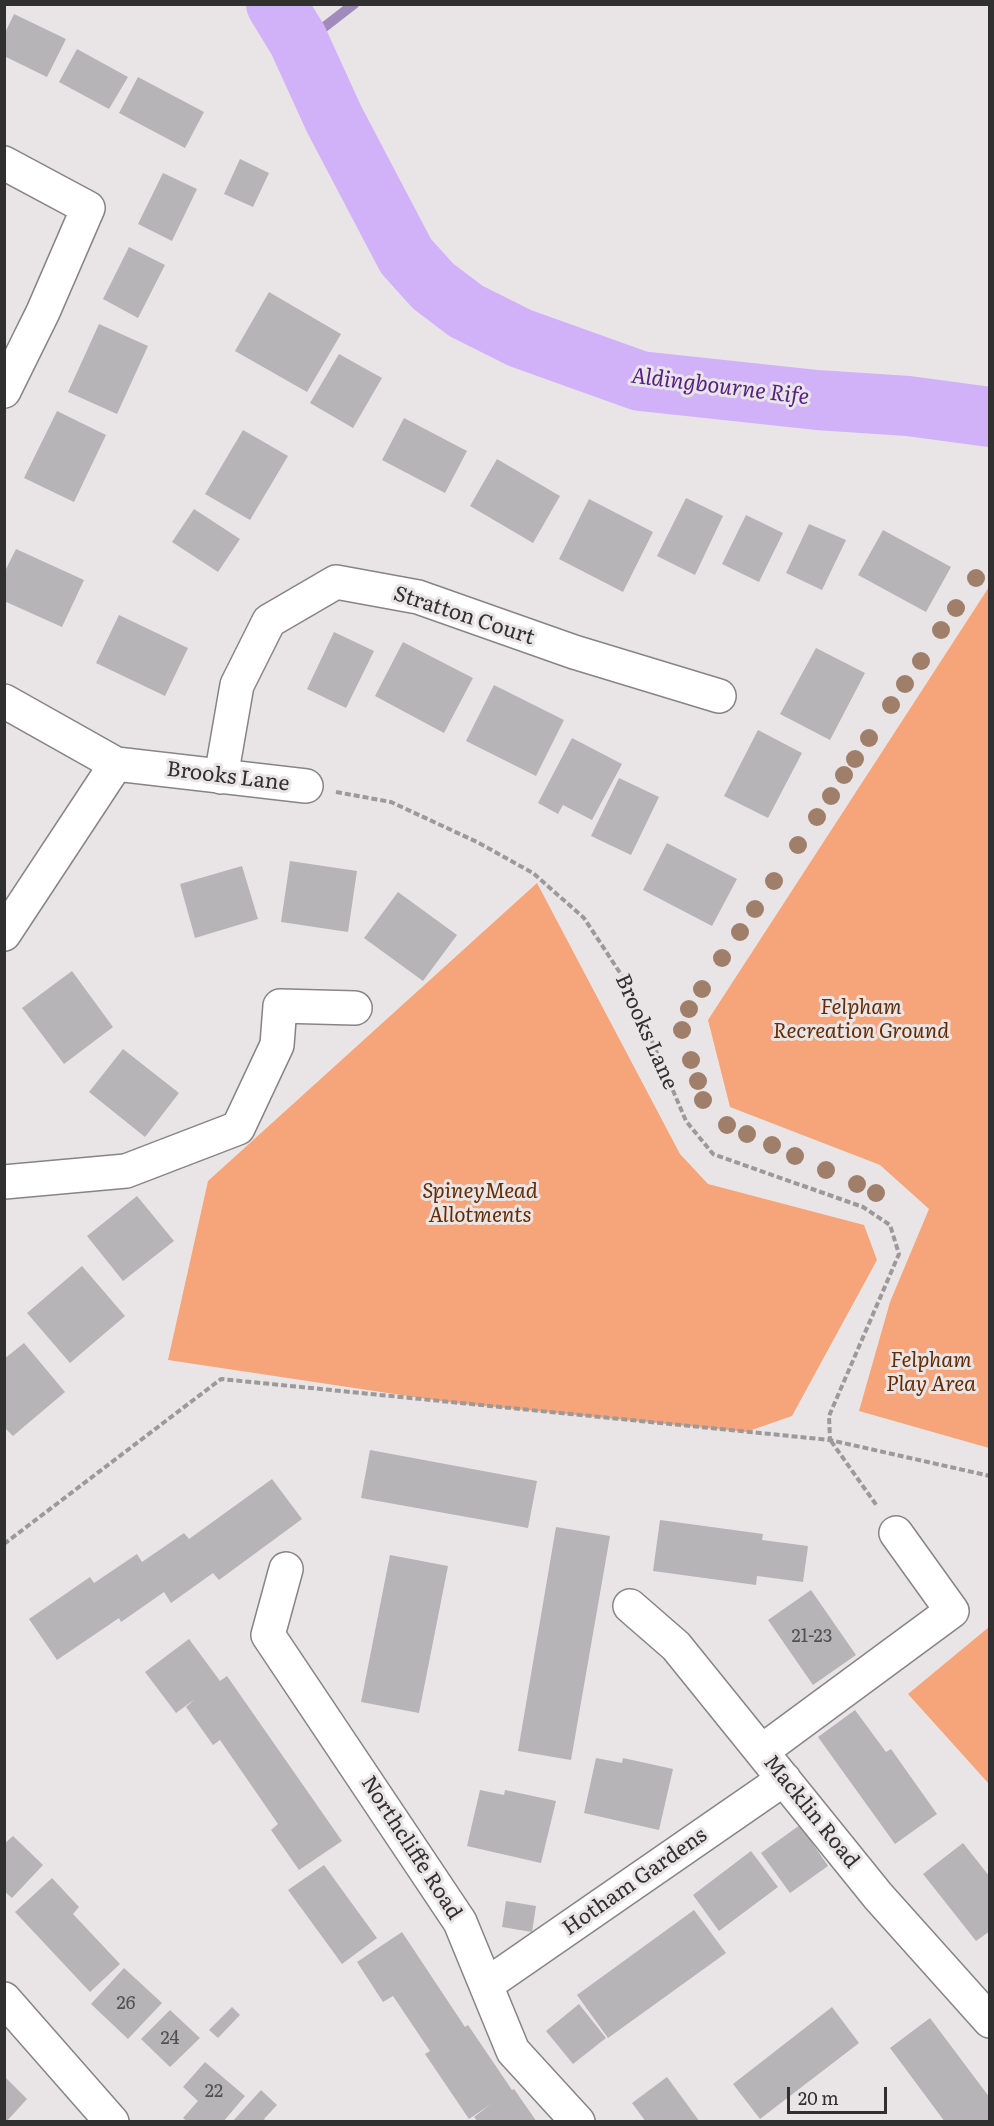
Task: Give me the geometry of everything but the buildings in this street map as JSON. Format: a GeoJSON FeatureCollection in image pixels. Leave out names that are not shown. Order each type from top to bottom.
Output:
{"type":"FeatureCollection","features":[{"type":"Feature","properties":{"kind":"street"},"geometry":{"type":"LineString","coordinates":[[4,164],[88,208],[43,312],[4,391]]}},
{"type":"Feature","properties":{"kind":"street","name":"Stratton Court"},"geometry":{"type":"LineString","coordinates":[[221,777],[237,685],[269,621],[336,582],[418,597],[574,652],[719,696]]}},
{"type":"Feature","properties":{"kind":"street","name":"Brooks Lane"},"geometry":{"type":"LineString","coordinates":[[4,701],[116,764],[306,786]]}},
{"type":"Feature","properties":{"kind":"street"},"geometry":{"type":"LineString","coordinates":[[4,933],[116,764]]}},
{"type":"Feature","properties":{"kind":"street"},"geometry":{"type":"LineString","coordinates":[[4,1182],[126,1171],[238,1128],[277,1045],[280,1006],[355,1008]]}},
{"type":"Feature","properties":{"kind":"street"},"geometry":{"type":"LineString","coordinates":[[762,1751],[952,1611],[896,1533]]}},
{"type":"Feature","properties":{"kind":"street","name":"Northcliffe Road"},"geometry":{"type":"LineString","coordinates":[[286,1569],[268,1635],[460,1922],[513,2052],[578,2121]]}},
{"type":"Feature","properties":{"kind":"street","name":"Macklin Road"},"geometry":{"type":"LineString","coordinates":[[630,1606],[676,1646],[878,1896],[990,2021]]}},
{"type":"Feature","properties":{"kind":"street","name":"Hotham Gardens"},"geometry":{"type":"LineString","coordinates":[[486,1985],[784,1779]]}},
{"type":"Feature","properties":{"kind":"street"},"geometry":{"type":"LineString","coordinates":[[4,1999],[104,2119]]}},
{"type":"Feature","properties":{"kind":"path","name":"Brooks Lane"},"geometry":{"type":"LineString","coordinates":[[306,786],[391,802],[477,842],[533,873],[584,918],[628,985],[686,1121],[713,1154],[863,1206],[890,1225],[899,1254],[829,1416],[830,1440]]}},
{"type":"Feature","properties":{"kind":"path"},"geometry":{"type":"LineString","coordinates":[[4,1544],[221,1379],[830,1440],[990,1476]]}},
{"type":"Feature","properties":{"kind":"path"},"geometry":{"type":"LineString","coordinates":[[830,1440],[896,1533]]}},
{"type":"Feature","properties":{"kind":"green space","name":"Felpham Recreation Ground"},"geometry":{"type":"Polygon","coordinates":[[[989,587],[990,1448],[859,1411],[890,1302],[929,1209],[880,1165],[730,1107],[708,1020],[989,587]]]}},
{"type":"Feature","properties":{"kind":"green space","name":"SpineyMead Allotments"},"geometry":{"type":"Polygon","coordinates":[[[537,883],[680,1154],[708,1184],[864,1225],[877,1260],[792,1416],[746,1432],[454,1403],[168,1360],[208,1181],[537,883]]]}},
{"type":"Feature","properties":{"kind":"green space"},"geometry":{"type":"Polygon","coordinates":[[[989,1627],[989,1784],[908,1694],[989,1627]]]}},
{"type":"Feature","properties":{"kind":"waterway","name":"Aldingbourne Rife"},"geometry":{"type":"LineString","coordinates":[[276,4],[298,40],[334,119],[406,256],[433,286],[466,311],[520,338],[640,381],[817,400],[908,406],[990,417]]}},
{"type":"Feature","properties":{"kind":"waterway"},"geometry":{"type":"LineString","coordinates":[[298,40],[323,28],[354,4]]}},
{"type":"Feature","properties":{"kind":"park label","name":"Felpham Play Area"},"geometry":{"type":"Point","coordinates":[931,1373]}}]}
